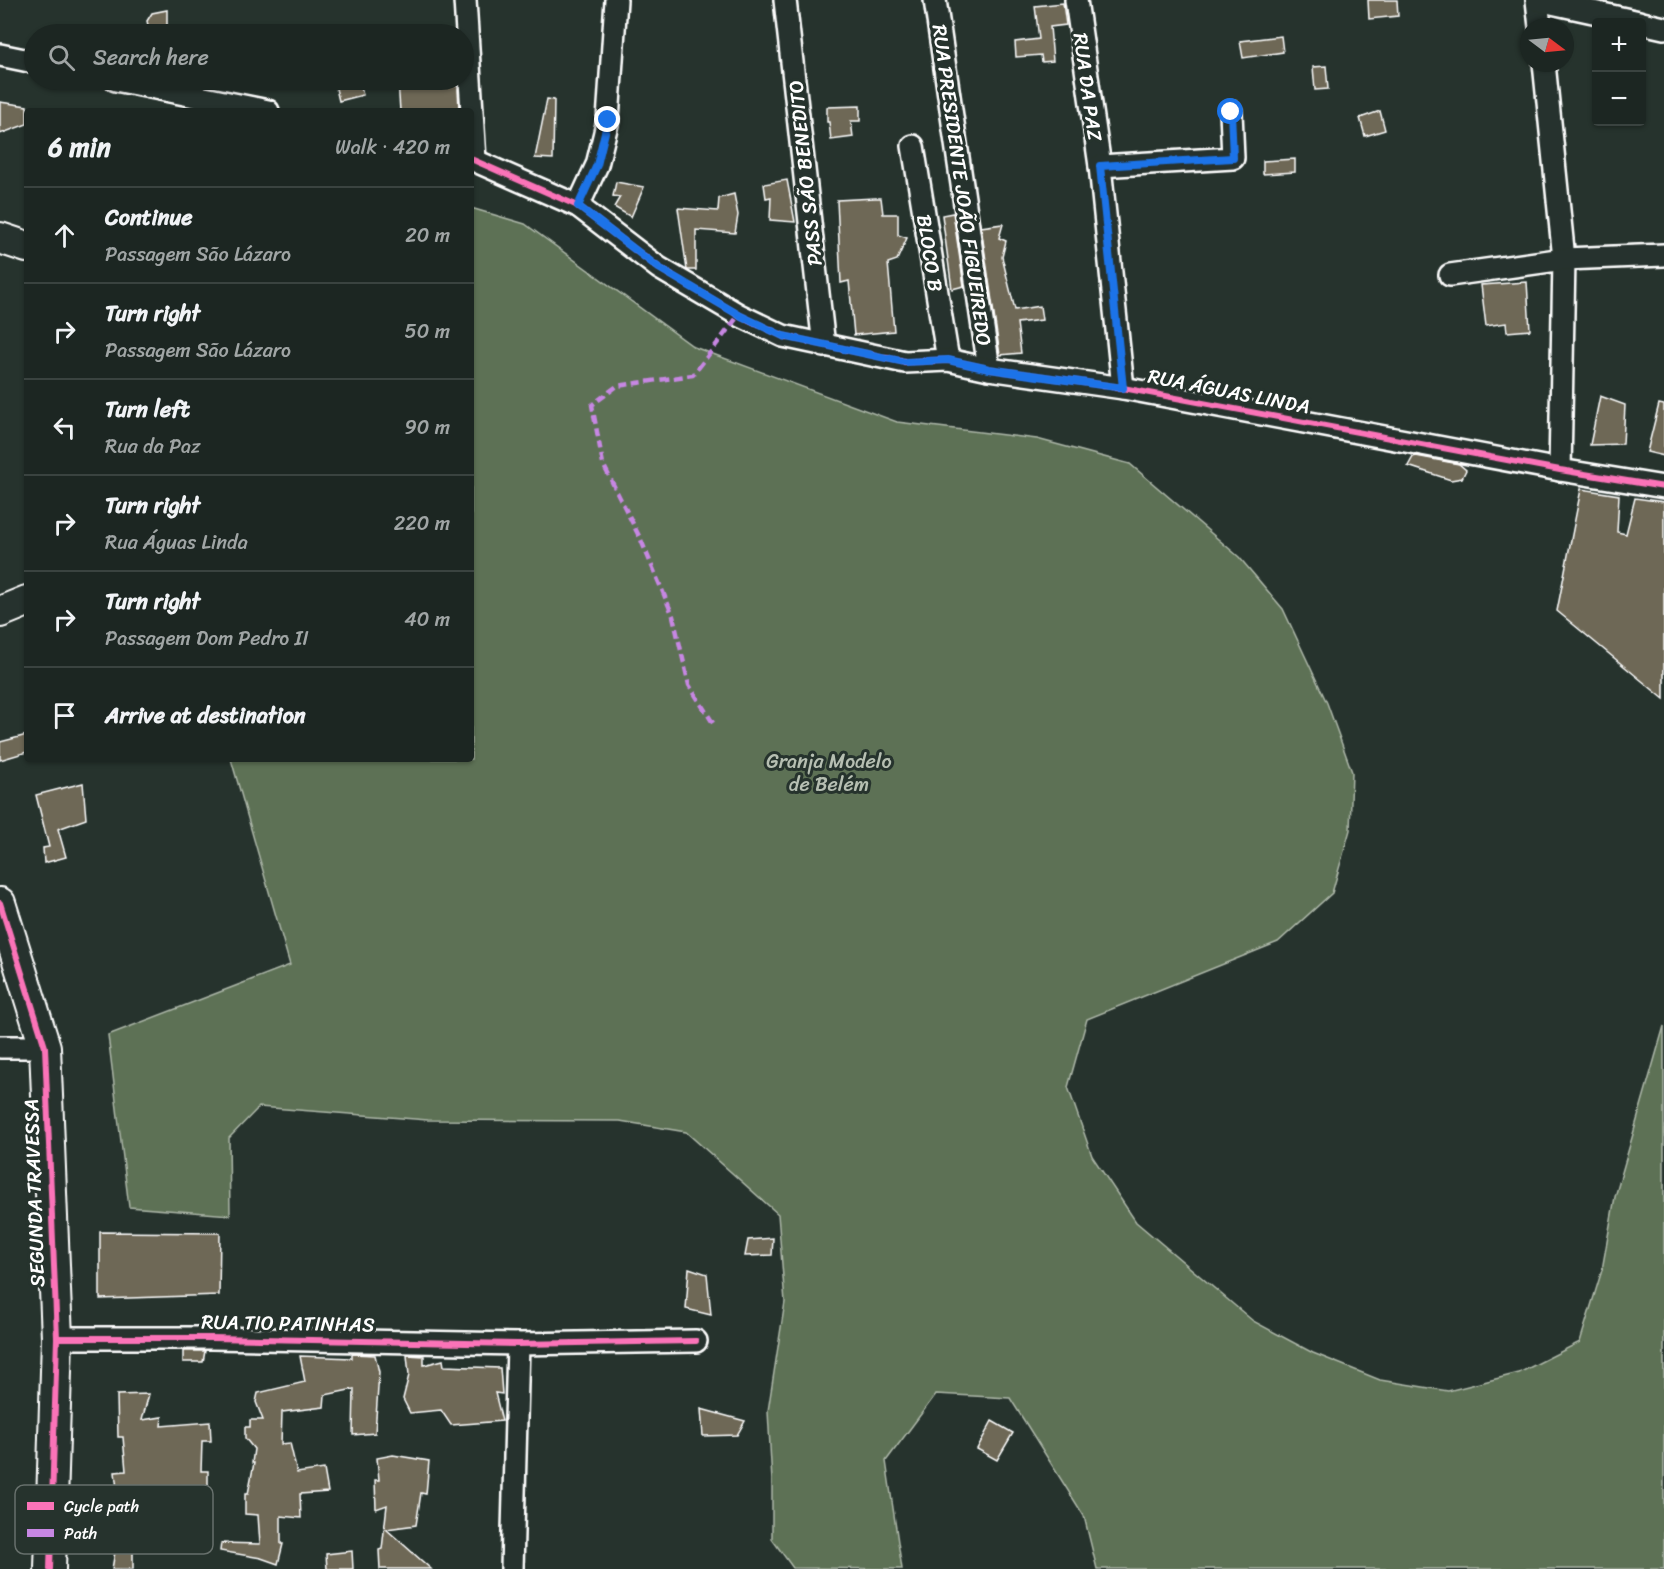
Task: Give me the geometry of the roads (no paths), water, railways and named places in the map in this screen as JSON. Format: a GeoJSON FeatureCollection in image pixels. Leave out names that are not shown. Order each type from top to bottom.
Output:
{"type":"FeatureCollection","features":[{"type":"Feature","properties":{"kind":"street"},"geometry":{"type":"LineString","coordinates":[[465,0],[466,24]]}},
{"type":"Feature","properties":{"kind":"street"},"geometry":{"type":"LineString","coordinates":[[578,206],[597,165],[608,120],[616,0]]}},
{"type":"Feature","properties":{"kind":"street","name":"PASS SÃO BENEDITO"},"geometry":{"type":"LineString","coordinates":[[785,0],[824,346]]}},
{"type":"Feature","properties":{"kind":"street","name":"RUA PRESIDENTE JOÃO FIGUEIREDO"},"geometry":{"type":"LineString","coordinates":[[935,0],[989,369]]}},
{"type":"Feature","properties":{"kind":"street","name":"RUA DA PAZ"},"geometry":{"type":"LineString","coordinates":[[1076,0],[1100,166],[1123,388]]}},
{"type":"Feature","properties":{"kind":"street"},"geometry":{"type":"LineString","coordinates":[[1539,18],[1538,0],[1618,18]]}},
{"type":"Feature","properties":{"kind":"street"},"geometry":{"type":"LineString","coordinates":[[1646,24],[1664,28]]}},
{"type":"Feature","properties":{"kind":"street"},"geometry":{"type":"LineString","coordinates":[[0,55],[24,60]]}},
{"type":"Feature","properties":{"kind":"street"},"geometry":{"type":"LineString","coordinates":[[1545,72],[1564,260],[1560,470]]}},
{"type":"Feature","properties":{"kind":"street"},"geometry":{"type":"LineString","coordinates":[[165,90],[253,108]]}},
{"type":"Feature","properties":{"kind":"street"},"geometry":{"type":"LineString","coordinates":[[470,90],[470,108]]}},
{"type":"Feature","properties":{"kind":"street"},"geometry":{"type":"LineString","coordinates":[[1100,166],[1233,158],[1231,112]]}},
{"type":"Feature","properties":{"kind":"street","name":"BLOCO B"},"geometry":{"type":"LineString","coordinates":[[913,146],[948,360]]}},
{"type":"Feature","properties":{"kind":"street","name":"RUA ÁGUAS LINDA"},"geometry":{"type":"LineString","coordinates":[[474,160],[578,206],[659,268],[739,315],[783,336],[905,362],[948,360],[989,369],[1123,388],[1560,470],[1664,487]]}},
{"type":"Feature","properties":{"kind":"street"},"geometry":{"type":"LineString","coordinates":[[0,238],[24,246]]}},
{"type":"Feature","properties":{"kind":"street"},"geometry":{"type":"LineString","coordinates":[[1450,275],[1564,260],[1664,255]]}},
{"type":"Feature","properties":{"kind":"street"},"geometry":{"type":"LineString","coordinates":[[0,612],[24,602]]}},
{"type":"Feature","properties":{"kind":"street","name":"SEGUNDA TRAVESSA"},"geometry":{"type":"LineString","coordinates":[[0,903],[45,1047],[57,1338],[53,1485]]}},
{"type":"Feature","properties":{"kind":"street"},"geometry":{"type":"LineString","coordinates":[[0,1047],[45,1047]]}},
{"type":"Feature","properties":{"kind":"street","name":"RUA TIO PATINHAS"},"geometry":{"type":"LineString","coordinates":[[57,1338],[211,1338],[518,1344],[696,1341]]}},
{"type":"Feature","properties":{"kind":"street"},"geometry":{"type":"LineString","coordinates":[[512,1569],[518,1344]]}},
{"type":"Feature","properties":{"kind":"street","name":"SEGUNDA TRAVESSA"},"geometry":{"type":"LineString","coordinates":[[51,1554],[51,1569]]}},
{"type":"Feature","properties":{"kind":"park label","name":"Granja Modelo de Belém"},"geometry":{"type":"Point","coordinates":[829,772]}}]}
